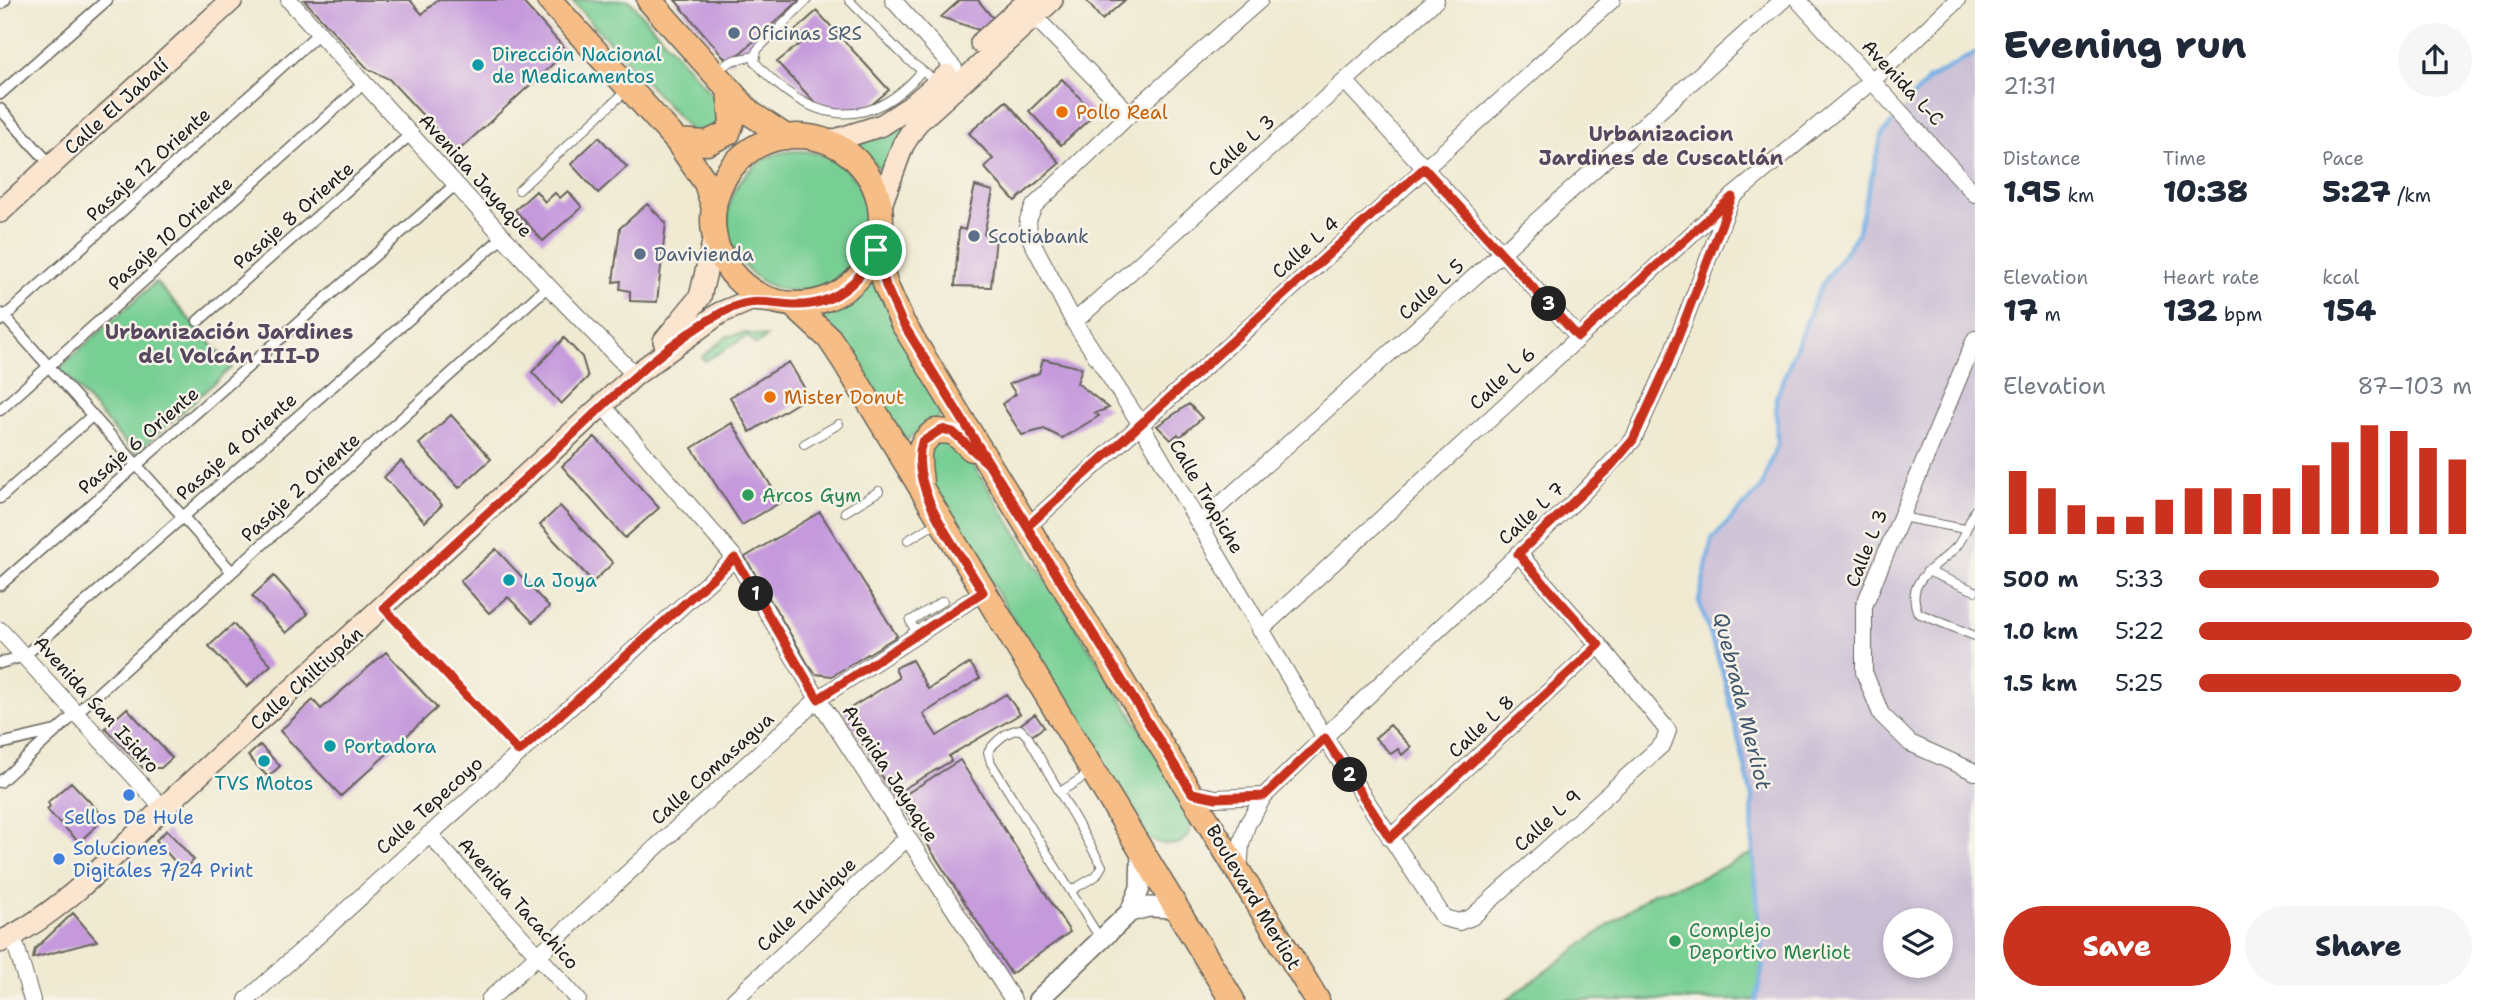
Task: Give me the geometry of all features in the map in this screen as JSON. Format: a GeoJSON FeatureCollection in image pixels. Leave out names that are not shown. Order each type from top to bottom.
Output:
{"type":"FeatureCollection","features":[{"type":"Feature","properties":{"kind":"main road","name":"Calle El Jabalí"},"geometry":{"type":"LineString","coordinates":[[0,212],[232,0]]}},
{"type":"Feature","properties":{"kind":"main road"},"geometry":{"type":"LineString","coordinates":[[549,0],[677,141],[706,183],[714,208],[715,238],[730,272],[750,290],[829,338],[1232,1000]]}},
{"type":"Feature","properties":{"kind":"main road"},"geometry":{"type":"LineString","coordinates":[[649,0],[750,114],[786,136]]}},
{"type":"Feature","properties":{"kind":"main road"},"geometry":{"type":"LineString","coordinates":[[829,142],[882,125],[938,74],[1026,5],[1052,0]]}},
{"type":"Feature","properties":{"kind":"main road"},"geometry":{"type":"LineString","coordinates":[[881,205],[903,145],[917,123],[1026,5]]}},
{"type":"Feature","properties":{"kind":"main road"},"geometry":{"type":"LineString","coordinates":[[677,141],[707,143],[728,133],[732,122],[721,81]]}},
{"type":"Feature","properties":{"kind":"main road"},"geometry":{"type":"LineString","coordinates":[[714,208],[725,178],[746,153],[786,136],[808,136],[829,142],[848,152],[863,167],[874,185],[881,205],[882,220],[876,250],[857,280],[828,299],[773,302]]}},
{"type":"Feature","properties":{"kind":"main road","name":"Calle Chiltiupán"},"geometry":{"type":"LineString","coordinates":[[6,939],[36,921],[118,852],[635,375],[700,297],[715,238]]}},
{"type":"Feature","properties":{"kind":"main road","name":"Boulevard Merliot"},"geometry":{"type":"LineString","coordinates":[[876,250],[886,286],[902,322],[1317,1000]]}},
{"type":"Feature","properties":{"kind":"main road","name":"Calle Chiltiupán"},"geometry":{"type":"LineString","coordinates":[[635,375],[689,333],[720,313],[773,302]]}},
{"type":"Feature","properties":{"kind":"main road"},"geometry":{"type":"LineString","coordinates":[[922,488],[918,453],[922,442],[935,431],[953,432],[988,464]]}},
{"type":"Feature","properties":{"kind":"street"},"geometry":{"type":"LineString","coordinates":[[0,4],[5,0]]}},
{"type":"Feature","properties":{"kind":"street"},"geometry":{"type":"LineString","coordinates":[[0,94],[107,0]]}},
{"type":"Feature","properties":{"kind":"street","name":"Avenida Jayaque"},"geometry":{"type":"LineString","coordinates":[[289,0],[548,286],[635,375]]}},
{"type":"Feature","properties":{"kind":"street"},"geometry":{"type":"LineString","coordinates":[[893,0],[938,74]]}},
{"type":"Feature","properties":{"kind":"street","name":"Calle Trapiche"},"geometry":{"type":"LineString","coordinates":[[1260,0],[1130,114],[1034,206],[1028,220],[1030,236],[1074,322],[1140,423],[1325,738],[1444,918]]}},
{"type":"Feature","properties":{"kind":"street","name":"Calle L 3"},"geometry":{"type":"LineString","coordinates":[[1074,322],[1436,0]]}},
{"type":"Feature","properties":{"kind":"street","name":"Calle L 4"},"geometry":{"type":"LineString","coordinates":[[1028,526],[1612,0]]}},
{"type":"Feature","properties":{"kind":"street","name":"Calle L 5"},"geometry":{"type":"LineString","coordinates":[[1199,524],[1783,0]]}},
{"type":"Feature","properties":{"kind":"street","name":"Avenida L-C"},"geometry":{"type":"LineString","coordinates":[[1798,0],[1975,194]]}},
{"type":"Feature","properties":{"kind":"street","name":"Calle L 6"},"geometry":{"type":"LineString","coordinates":[[1260,629],[1732,197],[1872,80],[1957,0]]}},
{"type":"Feature","properties":{"kind":"street"},"geometry":{"type":"LineString","coordinates":[[1026,5],[1130,114]]}},
{"type":"Feature","properties":{"kind":"street","name":"Pasaje 12 Oriente"},"geometry":{"type":"LineString","coordinates":[[2,316],[319,33]]}},
{"type":"Feature","properties":{"kind":"street"},"geometry":{"type":"LineString","coordinates":[[1345,81],[1578,337]]}},
{"type":"Feature","properties":{"kind":"street","name":"Pasaje 10 Oriente"},"geometry":{"type":"LineString","coordinates":[[0,410],[364,83]]}},
{"type":"Feature","properties":{"kind":"street"},"geometry":{"type":"LineString","coordinates":[[0,109],[51,165]]}},
{"type":"Feature","properties":{"kind":"street","name":"Pasaje 8 Oriente"},"geometry":{"type":"LineString","coordinates":[[198,321],[411,134]]}},
{"type":"Feature","properties":{"kind":"street","name":"Avenida L-C"},"geometry":{"type":"LineString","coordinates":[[1947,162],[1975,176]]}},
{"type":"Feature","properties":{"kind":"street","name":"Pasaje 6 Oriente"},"geometry":{"type":"LineString","coordinates":[[0,585],[456,184]]}},
{"type":"Feature","properties":{"kind":"street","name":"Calle L 7"},"geometry":{"type":"LineString","coordinates":[[1240,872],[1241,845],[1247,825],[1264,796],[1610,467],[1633,440],[1667,366],[1732,197]]}},
{"type":"Feature","properties":{"kind":"street","name":"Pasaje 4 Oriente"},"geometry":{"type":"LineString","coordinates":[[24,656],[503,236]]}},
{"type":"Feature","properties":{"kind":"street","name":"Pasaje 2 Oriente"},"geometry":{"type":"LineString","coordinates":[[0,782],[548,286]]}},
{"type":"Feature","properties":{"kind":"street"},"geometry":{"type":"LineString","coordinates":[[2,316],[232,572]]}},
{"type":"Feature","properties":{"kind":"street","name":"Calle L 3"},"geometry":{"type":"LineString","coordinates":[[1975,338],[1864,606],[1864,672],[1881,714],[1910,743],[1975,772]]}},
{"type":"Feature","properties":{"kind":"street","name":"Avenida Jayaque"},"geometry":{"type":"LineString","coordinates":[[603,406],[735,558],[818,699],[1013,1000]]}},
{"type":"Feature","properties":{"kind":"street"},"geometry":{"type":"LineString","coordinates":[[0,498],[93,415]]}},
{"type":"Feature","properties":{"kind":"street"},"geometry":{"type":"LineString","coordinates":[[1518,554],[1599,645]]}},
{"type":"Feature","properties":{"kind":"street","name":"Calle Tepecoyo"},"geometry":{"type":"LineString","coordinates":[[247,1000],[735,558]]}},
{"type":"Feature","properties":{"kind":"street","name":"Calle Comasagua"},"geometry":{"type":"LineString","coordinates":[[489,1000],[818,699],[983,592]]}},
{"type":"Feature","properties":{"kind":"street","name":"Avenida San Isidro"},"geometry":{"type":"LineString","coordinates":[[0,630],[163,808]]}},
{"type":"Feature","properties":{"kind":"street","name":"Calle L 9"},"geometry":{"type":"LineString","coordinates":[[1444,918],[1459,922],[1472,917],[1663,744],[1668,732],[1599,645]]}},
{"type":"Feature","properties":{"kind":"street","name":"Calle L 8"},"geometry":{"type":"LineString","coordinates":[[1390,838],[1599,645]]}},
{"type":"Feature","properties":{"kind":"street"},"geometry":{"type":"LineString","coordinates":[[0,663],[24,656]]}},
{"type":"Feature","properties":{"kind":"street"},"geometry":{"type":"LineString","coordinates":[[0,744],[57,730]]}},
{"type":"Feature","properties":{"kind":"street"},"geometry":{"type":"LineString","coordinates":[[1192,793],[1216,798],[1264,796]]}},
{"type":"Feature","properties":{"kind":"street","name":"Avenida Tacachico"},"geometry":{"type":"LineString","coordinates":[[429,834],[578,1000]]}},
{"type":"Feature","properties":{"kind":"street","name":"Calle Talnique"},"geometry":{"type":"LineString","coordinates":[[734,1000],[907,838]]}},
{"type":"Feature","properties":{"kind":"street"},"geometry":{"type":"LineString","coordinates":[[1038,1000],[1130,912],[1140,888],[1140,845]]}},
{"type":"Feature","properties":{"kind":"street"},"geometry":{"type":"LineString","coordinates":[[1130,912],[1148,907],[1177,908]]}},
{"type":"Feature","properties":{"kind":"street"},"geometry":{"type":"LineString","coordinates":[[6,939],[32,1000]]}},
{"type":"Feature","properties":{"kind":"lane"},"geometry":{"type":"LineString","coordinates":[[807,0],[757,50],[755,62],[782,88],[825,111],[869,112],[938,74],[849,0]]}},
{"type":"Feature","properties":{"kind":"lane"},"geometry":{"type":"LineString","coordinates":[[721,81],[734,60],[756,56]]}},
{"type":"Feature","properties":{"kind":"lane"},"geometry":{"type":"LineString","coordinates":[[519,190],[629,88]]}},
{"type":"Feature","properties":{"kind":"lane"},"geometry":{"type":"LineString","coordinates":[[804,444],[839,424]]}},
{"type":"Feature","properties":{"kind":"lane"},"geometry":{"type":"LineString","coordinates":[[845,512],[879,491]]}},
{"type":"Feature","properties":{"kind":"lane"},"geometry":{"type":"LineString","coordinates":[[1975,510],[1957,545],[1927,571],[1918,582],[1914,594],[1918,613],[1975,636]]}},
{"type":"Feature","properties":{"kind":"lane"},"geometry":{"type":"LineString","coordinates":[[1901,517],[1965,529]]}},
{"type":"Feature","properties":{"kind":"lane"},"geometry":{"type":"LineString","coordinates":[[908,540],[941,521]]}},
{"type":"Feature","properties":{"kind":"lane"},"geometry":{"type":"LineString","coordinates":[[1927,571],[1975,591]]}},
{"type":"Feature","properties":{"kind":"lane"},"geometry":{"type":"LineString","coordinates":[[918,635],[910,621],[943,601]]}},
{"type":"Feature","properties":{"kind":"lane"},"geometry":{"type":"LineString","coordinates":[[384,608],[519,752]]}},
{"type":"Feature","properties":{"kind":"lane"},"geometry":{"type":"LineString","coordinates":[[1072,890],[1096,876],[1102,866],[1023,731],[1013,730],[993,744],[989,752],[991,763],[1101,940]]}},
{"type":"Feature","properties":{"kind":"lane"},"geometry":{"type":"LineString","coordinates":[[1060,792],[1094,771]]}},
{"type":"Feature","properties":{"kind":"shaded area"},"geometry":{"type":"Polygon","coordinates":[[[1975,53],[1975,1000],[1756,1000],[1763,964],[1753,853],[1752,797],[1723,673],[1699,601],[1712,539],[1761,487],[1777,444],[1776,398],[1820,288],[1857,235],[1882,135],[1929,79],[1975,53]]]}},
{"type":"Feature","properties":{"kind":"green space"},"geometry":{"type":"Polygon","coordinates":[[[571,0],[629,0],[730,115],[700,141],[571,0]]]}},
{"type":"Feature","properties":{"kind":"green space"},"geometry":{"type":"Polygon","coordinates":[[[914,120],[886,175],[855,144],[894,133],[914,120]]]}},
{"type":"Feature","properties":{"kind":"green space"},"geometry":{"type":"Polygon","coordinates":[[[798,151],[825,156],[848,171],[863,194],[868,221],[863,248],[848,271],[825,286],[798,291],[771,286],[748,271],[733,248],[728,221],[733,194],[748,171],[771,156],[798,151]]]}},
{"type":"Feature","properties":{"kind":"green space"},"geometry":{"type":"Polygon","coordinates":[[[874,266],[943,408],[938,418],[906,440],[816,313],[849,300],[874,266]]]}},
{"type":"Feature","properties":{"kind":"green space"},"geometry":{"type":"Polygon","coordinates":[[[156,282],[232,367],[135,454],[59,368],[156,282]]]}},
{"type":"Feature","properties":{"kind":"green space"},"geometry":{"type":"Polygon","coordinates":[[[746,333],[767,337],[756,345],[748,336],[705,361],[702,357],[727,336],[746,333]]]}},
{"type":"Feature","properties":{"kind":"green space"},"geometry":{"type":"Polygon","coordinates":[[[932,436],[956,438],[1192,810],[1189,833],[1180,843],[1167,845],[1143,835],[923,469],[932,436]]]}},
{"type":"Feature","properties":{"kind":"green space","name":"Complejo Deportivo Merliot"},"geometry":{"type":"Polygon","coordinates":[[[1753,853],[1763,964],[1756,1000],[1506,1000],[1653,893],[1698,879],[1753,853]]]}},
{"type":"Feature","properties":{"kind":"building","name":"Dirección Nacional de Medicamentos"},"geometry":{"type":"Polygon","coordinates":[[[304,0],[410,0],[422,14],[437,0],[521,0],[567,51],[457,152],[389,79],[368,69],[304,0]]]}},
{"type":"Feature","properties":{"kind":"building","name":"Oficinas SRS"},"geometry":{"type":"Polygon","coordinates":[[[675,0],[800,0],[729,63],[675,0]]]}},
{"type":"Feature","properties":{"kind":"building"},"geometry":{"type":"Polygon","coordinates":[[[960,0],[978,0],[996,22],[985,32],[941,17],[960,0]]]}},
{"type":"Feature","properties":{"kind":"building"},"geometry":{"type":"Polygon","coordinates":[[[1086,0],[1125,0],[1102,20],[1086,0]]]}},
{"type":"Feature","properties":{"kind":"building"},"geometry":{"type":"Polygon","coordinates":[[[817,11],[889,90],[863,112],[820,108],[777,62],[802,42],[793,32],[817,11]]]}},
{"type":"Feature","properties":{"kind":"building","name":"Pollo Real"},"geometry":{"type":"Polygon","coordinates":[[[1062,79],[1095,114],[1061,145],[1029,111],[1062,79]]]}},
{"type":"Feature","properties":{"kind":"building"},"geometry":{"type":"Polygon","coordinates":[[[1006,101],[1060,163],[1015,201],[984,167],[993,159],[969,133],[1006,101]]]}},
{"type":"Feature","properties":{"kind":"building"},"geometry":{"type":"Polygon","coordinates":[[[599,137],[627,167],[598,193],[571,164],[599,137]]]}},
{"type":"Feature","properties":{"kind":"building","name":"Scotiabank"},"geometry":{"type":"Polygon","coordinates":[[[975,186],[993,191],[984,234],[996,237],[991,287],[955,286],[959,228],[965,230],[975,186]]]}},
{"type":"Feature","properties":{"kind":"building"},"geometry":{"type":"Polygon","coordinates":[[[536,191],[545,202],[555,193],[560,198],[568,191],[582,207],[543,241],[515,210],[536,191]]]}},
{"type":"Feature","properties":{"kind":"building","name":"Davivienda"},"geometry":{"type":"Polygon","coordinates":[[[647,204],[666,223],[657,302],[630,301],[630,291],[620,289],[621,281],[613,282],[620,228],[647,204]]]}},
{"type":"Feature","properties":{"kind":"building"},"geometry":{"type":"Polygon","coordinates":[[[564,338],[582,357],[588,377],[561,404],[532,372],[564,338]]]}},
{"type":"Feature","properties":{"kind":"building"},"geometry":{"type":"Polygon","coordinates":[[[1043,359],[1082,368],[1077,383],[1109,408],[1095,413],[1099,416],[1062,438],[1044,429],[1022,435],[1002,404],[1016,394],[1009,384],[1039,373],[1043,359]]]}},
{"type":"Feature","properties":{"kind":"building","name":"Mister Donut"},"geometry":{"type":"Polygon","coordinates":[[[789,362],[809,396],[750,432],[730,397],[789,362]]]}},
{"type":"Feature","properties":{"kind":"building"},"geometry":{"type":"Polygon","coordinates":[[[1189,404],[1202,418],[1180,437],[1178,434],[1171,440],[1157,426],[1189,404]]]}},
{"type":"Feature","properties":{"kind":"building"},"geometry":{"type":"Polygon","coordinates":[[[451,415],[491,459],[459,488],[419,444],[451,415]]]}},
{"type":"Feature","properties":{"kind":"building"},"geometry":{"type":"Polygon","coordinates":[[[732,423],[781,502],[742,525],[692,448],[732,423]]]}},
{"type":"Feature","properties":{"kind":"building"},"geometry":{"type":"Polygon","coordinates":[[[595,437],[659,508],[625,538],[562,466],[595,437]]]}},
{"type":"Feature","properties":{"kind":"building"},"geometry":{"type":"Polygon","coordinates":[[[401,461],[442,505],[425,522],[384,477],[401,461]]]}},
{"type":"Feature","properties":{"kind":"building"},"geometry":{"type":"Polygon","coordinates":[[[560,506],[613,563],[593,582],[540,525],[560,506]]]}},
{"type":"Feature","properties":{"kind":"building"},"geometry":{"type":"Polygon","coordinates":[[[820,512],[897,636],[832,676],[816,674],[808,664],[745,557],[820,512]]]}},
{"type":"Feature","properties":{"kind":"building","name":"La Joya"},"geometry":{"type":"Polygon","coordinates":[[[496,549],[549,607],[533,622],[508,597],[489,613],[460,581],[496,549]]]}},
{"type":"Feature","properties":{"kind":"building"},"geometry":{"type":"Polygon","coordinates":[[[274,576],[308,614],[286,633],[252,596],[274,576]]]}},
{"type":"Feature","properties":{"kind":"building"},"geometry":{"type":"Polygon","coordinates":[[[233,624],[271,665],[247,687],[209,646],[233,624]]]}},
{"type":"Feature","properties":{"kind":"building"},"geometry":{"type":"Polygon","coordinates":[[[386,652],[437,708],[341,796],[280,731],[313,700],[321,709],[386,652]]]}},
{"type":"Feature","properties":{"kind":"building"},"geometry":{"type":"Polygon","coordinates":[[[912,660],[928,689],[970,663],[980,678],[923,714],[937,736],[1006,694],[1020,714],[949,756],[951,761],[893,795],[844,712],[899,678],[895,668],[912,660]]]}},
{"type":"Feature","properties":{"kind":"building"},"geometry":{"type":"Polygon","coordinates":[[[127,708],[172,758],[161,768],[143,768],[105,728],[127,708]]]}},
{"type":"Feature","properties":{"kind":"building"},"geometry":{"type":"Polygon","coordinates":[[[1035,714],[1044,727],[1030,737],[1021,724],[1035,714]]]}},
{"type":"Feature","properties":{"kind":"building"},"geometry":{"type":"Polygon","coordinates":[[[1390,725],[1411,747],[1402,755],[1398,749],[1391,754],[1375,738],[1390,725]]]}},
{"type":"Feature","properties":{"kind":"building","name":"TVS Motos"},"geometry":{"type":"Polygon","coordinates":[[[260,745],[280,766],[268,777],[248,756],[260,745]]]}},
{"type":"Feature","properties":{"kind":"building"},"geometry":{"type":"Polygon","coordinates":[[[960,760],[1070,932],[1011,974],[898,799],[960,760]]]}},
{"type":"Feature","properties":{"kind":"building"},"geometry":{"type":"Polygon","coordinates":[[[71,782],[105,818],[79,842],[47,810],[50,807],[48,802],[71,782]]]}},
{"type":"Feature","properties":{"kind":"building"},"geometry":{"type":"Polygon","coordinates":[[[167,830],[194,860],[182,870],[156,840],[167,830]]]}},
{"type":"Feature","properties":{"kind":"building"},"geometry":{"type":"Polygon","coordinates":[[[73,913],[97,941],[33,958],[35,949],[73,913]]]}},
{"type":"Feature","properties":{"kind":"waterway","name":"Quebrada Merliot"},"geometry":{"type":"LineString","coordinates":[[1908,103],[1929,79],[1975,53]]}},
{"type":"Feature","properties":{"kind":"waterway","name":"Quebrada Merliot"},"geometry":{"type":"LineString","coordinates":[[1756,1000],[1763,964],[1753,853],[1752,797],[1723,673],[1699,601],[1712,539],[1761,488],[1777,444],[1776,398],[1820,288],[1857,235],[1882,135],[1891,124]]}},
{"type":"Feature","properties":{"kind":"place","name":"Oficinas SRS"},"geometry":{"type":"Point","coordinates":[734,33]}},
{"type":"Feature","properties":{"kind":"place","name":"Dirección Nacional de Medicamentos"},"geometry":{"type":"Point","coordinates":[478,65]}},
{"type":"Feature","properties":{"kind":"place","name":"Pollo Real"},"geometry":{"type":"Point","coordinates":[1062,112]}},
{"type":"Feature","properties":{"kind":"place","name":"Scotiabank"},"geometry":{"type":"Point","coordinates":[974,236]}},
{"type":"Feature","properties":{"kind":"place","name":"Davivienda"},"geometry":{"type":"Point","coordinates":[640,254]}},
{"type":"Feature","properties":{"kind":"place","name":"Mister Donut"},"geometry":{"type":"Point","coordinates":[770,397]}},
{"type":"Feature","properties":{"kind":"place","name":"Arcos Gym"},"geometry":{"type":"Point","coordinates":[748,495]}},
{"type":"Feature","properties":{"kind":"place","name":"La Joya"},"geometry":{"type":"Point","coordinates":[509,580]}},
{"type":"Feature","properties":{"kind":"place","name":"Portadora"},"geometry":{"type":"Point","coordinates":[330,746]}},
{"type":"Feature","properties":{"kind":"place","name":"TVS Motos"},"geometry":{"type":"Point","coordinates":[264,761]}},
{"type":"Feature","properties":{"kind":"place","name":"Sellos De Hule"},"geometry":{"type":"Point","coordinates":[129,795]}},
{"type":"Feature","properties":{"kind":"place","name":"Soluciones Digitales 7/24 Print"},"geometry":{"type":"Point","coordinates":[59,859]}},
{"type":"Feature","properties":{"kind":"place","name":"Complejo Deportivo Merliot"},"geometry":{"type":"Point","coordinates":[1675,941]}},
{"type":"Feature","properties":{"kind":"district","name":"Urbanizacion Jardines de Cuscatlán"},"geometry":{"type":"Point","coordinates":[1661,146]}},
{"type":"Feature","properties":{"kind":"district","name":"Urbanización Jardines del Volcán III-D"},"geometry":{"type":"Point","coordinates":[229,344]}},
{"type":"Feature","properties":{"kind":"route"},"geometry":{"type":"LineString","coordinates":[[1424,168],[1578,337],[1732,197],[1667,366],[1633,440],[1610,467],[1518,554],[1599,645],[1390,838],[1325,738],[1264,796],[1216,798],[1192,793],[988,464],[953,432],[942,429],[935,431],[922,442],[918,453],[922,488],[983,592],[818,699],[735,558],[519,752],[384,608],[635,375],[689,333],[720,313],[751,300],[793,305],[828,299],[857,280],[876,250],[886,286],[902,322],[1028,526],[1424,168]]}}]}
